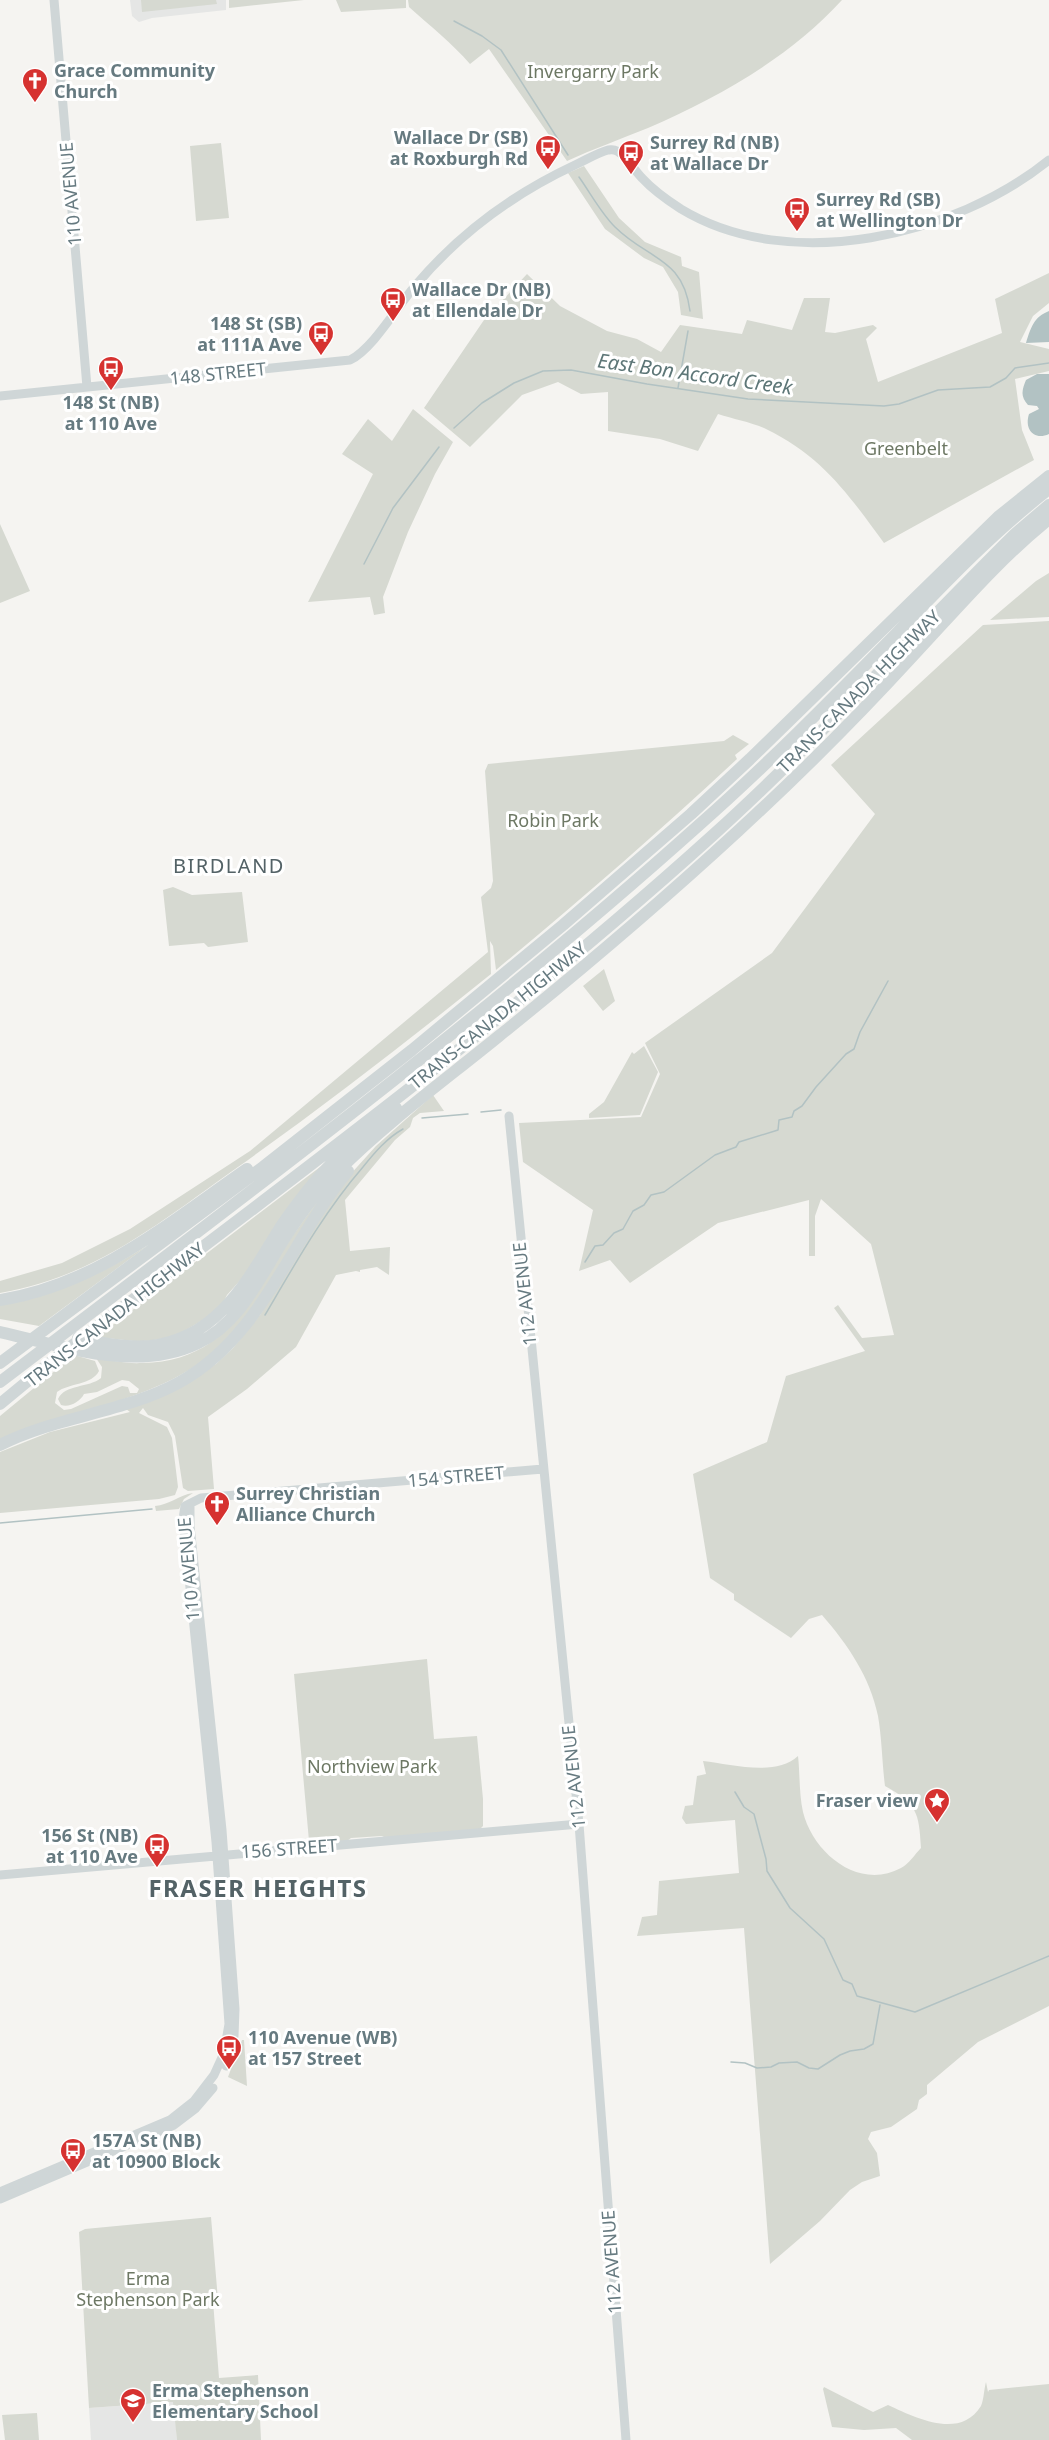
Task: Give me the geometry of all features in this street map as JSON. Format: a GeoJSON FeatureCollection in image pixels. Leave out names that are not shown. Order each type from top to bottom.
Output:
{"type":"FeatureCollection","features":[{"type":"Feature","properties":{"kind":"highway"},"geometry":{"type":"LineString","coordinates":[[947,574],[998,517],[1049,476]]}},
{"type":"Feature","properties":{"kind":"highway"},"geometry":{"type":"LineString","coordinates":[[0,1364],[356,1093],[563,925],[691,814],[947,574],[1049,489]]}},
{"type":"Feature","properties":{"kind":"highway"},"geometry":{"type":"LineString","coordinates":[[0,1324],[90,1351],[141,1357],[167,1354],[196,1344],[221,1328],[247,1298],[286,1236],[319,1190],[357,1153],[406,1111],[592,959],[730,839],[837,736],[1015,534],[1049,505]]}},
{"type":"Feature","properties":{"kind":"highway"},"geometry":{"type":"LineString","coordinates":[[965,592],[1049,519]]}},
{"type":"Feature","properties":{"kind":"highway","name":"TRANS-CANADA HIGHWAY"},"geometry":{"type":"LineString","coordinates":[[0,1382],[419,1061],[572,936],[759,769],[947,574]]}},
{"type":"Feature","properties":{"kind":"highway","name":"TRANS-CANADA HIGHWAY"},"geometry":{"type":"LineString","coordinates":[[0,1404],[52,1361],[466,1044],[583,948],[711,836],[965,592]]}},
{"type":"Feature","properties":{"kind":"highway"},"geometry":{"type":"LineString","coordinates":[[0,1332],[142,1346],[183,1338],[214,1319],[247,1281],[279,1230],[314,1184],[351,1146],[432,1077],[466,1044]]}},
{"type":"Feature","properties":{"kind":"highway"},"geometry":{"type":"LineString","coordinates":[[0,1300],[50,1289],[78,1279],[123,1255],[356,1093]]}},
{"type":"Feature","properties":{"kind":"highway"},"geometry":{"type":"LineString","coordinates":[[0,1445],[28,1434],[121,1407],[182,1382],[206,1365],[235,1337],[261,1304],[337,1184],[360,1157],[406,1111]]}},
{"type":"Feature","properties":{"kind":"street","name":"110 AVENUE"},"geometry":{"type":"LineString","coordinates":[[54,0],[87,387]]}},
{"type":"Feature","properties":{"kind":"street","name":"148 STREET"},"geometry":{"type":"LineString","coordinates":[[0,396],[350,360],[362,352],[418,282],[448,251],[481,223],[551,176],[604,151],[616,151],[656,191],[699,219],[745,235],[796,241],[838,240],[902,232],[952,216],[1006,190],[1049,160]]}},
{"type":"Feature","properties":{"kind":"street","name":"112 AVENUE"},"geometry":{"type":"LineString","coordinates":[[508,1116],[579,1824],[626,2440]]}},
{"type":"Feature","properties":{"kind":"street","name":"154 STREET"},"geometry":{"type":"LineString","coordinates":[[190,1502],[201,1498],[543,1469]]}},
{"type":"Feature","properties":{"kind":"street","name":"110 AVENUE"},"geometry":{"type":"LineString","coordinates":[[190,1502],[184,1508],[183,1517],[231,1950],[235,2009],[233,2040],[221,2075],[199,2100]]}},
{"type":"Feature","properties":{"kind":"street","name":"156 STREET"},"geometry":{"type":"LineString","coordinates":[[0,1875],[579,1824]]}},
{"type":"Feature","properties":{"kind":"street","name":"110 AVENUE"},"geometry":{"type":"LineString","coordinates":[[199,2100],[218,2069],[229,2030],[220,1855]]}},
{"type":"Feature","properties":{"kind":"street"},"geometry":{"type":"LineString","coordinates":[[222,1912],[225,1915],[228,1946],[231,1950]]}},
{"type":"Feature","properties":{"kind":"street"},"geometry":{"type":"LineString","coordinates":[[0,2192],[170,2120],[199,2100]]}},
{"type":"Feature","properties":{"kind":"street"},"geometry":{"type":"LineString","coordinates":[[0,2199],[162,2132],[183,2119],[199,2100]]}},
{"type":"Feature","properties":{"kind":"shaded area"},"geometry":{"type":"Polygon","coordinates":[[[130,0],[226,0],[226,10],[152,18],[139,22],[132,16],[130,0]]]}},
{"type":"Feature","properties":{"kind":"shaded area"},"geometry":{"type":"Polygon","coordinates":[[[1049,311],[1049,342],[1026,343],[1034,323],[1049,311]]]}},
{"type":"Feature","properties":{"kind":"shaded area"},"geometry":{"type":"Polygon","coordinates":[[[1037,374],[1049,374],[1049,434],[1044,436],[1035,435],[1029,429],[1029,414],[1039,409],[1037,406],[1028,405],[1023,396],[1026,380],[1037,374]]]}},
{"type":"Feature","properties":{"kind":"shaded area","name":"Erma Stephenson Elementary School"},"geometry":{"type":"Polygon","coordinates":[[[174,2402],[177,2440],[91,2440],[89,2408],[174,2402]]]}},
{"type":"Feature","properties":{"kind":"green space"},"geometry":{"type":"Polygon","coordinates":[[[141,0],[216,0],[217,4],[142,12],[141,0]]]}},
{"type":"Feature","properties":{"kind":"green space"},"geometry":{"type":"Polygon","coordinates":[[[229,0],[304,0],[229,8],[229,0]]]}},
{"type":"Feature","properties":{"kind":"green space"},"geometry":{"type":"Polygon","coordinates":[[[336,0],[406,0],[406,8],[341,12],[336,0]]]}},
{"type":"Feature","properties":{"kind":"green space","name":"Invergarry Park"},"geometry":{"type":"Polygon","coordinates":[[[408,0],[842,0],[821,21],[776,58],[727,89],[675,116],[567,161],[489,49],[470,64],[409,7],[408,0]]]}},
{"type":"Feature","properties":{"kind":"green space"},"geometry":{"type":"Polygon","coordinates":[[[221,143],[229,218],[196,221],[190,146],[221,143]]]}},
{"type":"Feature","properties":{"kind":"green space"},"geometry":{"type":"Polygon","coordinates":[[[584,166],[619,218],[645,242],[681,257],[682,266],[699,272],[703,319],[681,315],[678,292],[663,267],[644,258],[605,229],[568,173],[584,166]]]}},
{"type":"Feature","properties":{"kind":"green space","name":"Greenbelt"},"geometry":{"type":"Polygon","coordinates":[[[1049,273],[1049,303],[1033,316],[1020,342],[1049,349],[1049,371],[1015,379],[1022,430],[1034,460],[884,543],[846,493],[819,464],[786,440],[748,422],[718,414],[698,451],[660,439],[608,431],[608,392],[581,394],[558,382],[522,395],[470,447],[424,408],[484,320],[527,274],[560,306],[607,331],[637,339],[661,352],[680,325],[742,334],[747,320],[792,330],[804,298],[830,298],[825,332],[835,333],[873,325],[877,328],[866,339],[878,382],[1002,333],[995,299],[1049,273]]]}},
{"type":"Feature","properties":{"kind":"green space"},"geometry":{"type":"Polygon","coordinates":[[[413,409],[453,442],[408,532],[383,597],[385,613],[374,615],[370,597],[308,602],[373,474],[342,454],[368,419],[392,441],[413,409]]]}},
{"type":"Feature","properties":{"kind":"green space"},"geometry":{"type":"Polygon","coordinates":[[[0,524],[30,591],[0,603],[0,524]]]}},
{"type":"Feature","properties":{"kind":"green space"},"geometry":{"type":"Polygon","coordinates":[[[1049,573],[1049,617],[990,620],[1036,581],[1049,573]]]}},
{"type":"Feature","properties":{"kind":"green space"},"geometry":{"type":"Polygon","coordinates":[[[1049,621],[1049,2006],[978,2042],[927,2085],[927,2094],[919,2100],[917,2109],[891,2127],[871,2132],[868,2139],[877,2153],[880,2176],[862,2182],[850,2190],[820,2221],[770,2264],[744,1928],[637,1936],[642,1917],[657,1915],[659,1881],[739,1873],[735,1820],[686,1824],[682,1818],[685,1806],[693,1805],[697,1776],[706,1774],[703,1761],[765,1768],[788,1762],[798,1756],[800,1791],[808,1827],[827,1854],[854,1871],[869,1875],[885,1874],[901,1868],[921,1848],[920,1836],[917,1817],[910,1804],[885,1786],[878,1716],[870,1688],[857,1662],[832,1626],[822,1615],[809,1619],[791,1638],[734,1600],[734,1594],[710,1578],[693,1474],[767,1442],[786,1376],[865,1351],[834,1308],[838,1305],[862,1338],[894,1335],[871,1244],[821,1199],[815,1216],[815,1256],[809,1256],[809,1200],[718,1223],[630,1283],[610,1260],[579,1271],[593,1210],[523,1162],[519,1123],[641,1117],[660,1074],[645,1043],[772,953],[875,814],[831,765],[983,625],[1049,621]]]}},
{"type":"Feature","properties":{"kind":"green space","name":"Robin Park"},"geometry":{"type":"Polygon","coordinates":[[[733,735],[749,744],[735,755],[737,759],[708,786],[496,970],[493,946],[490,941],[491,974],[366,1073],[182,1208],[126,1244],[67,1274],[35,1285],[0,1293],[0,1281],[62,1263],[130,1229],[250,1151],[488,952],[481,897],[491,888],[493,881],[485,771],[488,764],[724,741],[733,735]]]}},
{"type":"Feature","properties":{"kind":"green space"},"geometry":{"type":"Polygon","coordinates":[[[173,887],[192,895],[242,892],[248,942],[208,947],[204,943],[169,946],[163,890],[173,887]]]}},
{"type":"Feature","properties":{"kind":"green space"},"geometry":{"type":"Polygon","coordinates":[[[604,969],[615,1001],[603,1011],[583,986],[604,969]]]}},
{"type":"Feature","properties":{"kind":"green space"},"geometry":{"type":"Polygon","coordinates":[[[644,1046],[658,1072],[640,1115],[589,1118],[589,1114],[604,1102],[632,1052],[634,1054],[644,1046]]]}},
{"type":"Feature","properties":{"kind":"green space"},"geometry":{"type":"Polygon","coordinates":[[[433,1095],[444,1111],[420,1113],[413,1118],[410,1127],[395,1140],[345,1200],[350,1251],[390,1247],[389,1275],[377,1267],[336,1275],[296,1347],[247,1389],[208,1417],[214,1489],[188,1491],[183,1488],[175,1436],[168,1422],[148,1415],[143,1408],[139,1413],[167,1427],[172,1438],[178,1487],[175,1495],[159,1499],[0,1513],[0,1452],[50,1432],[130,1412],[126,1409],[216,1364],[233,1348],[260,1315],[325,1209],[348,1177],[376,1146],[433,1095]]]}},
{"type":"Feature","properties":{"kind":"green space"},"geometry":{"type":"Polygon","coordinates":[[[324,1164],[244,1276],[227,1295],[222,1305],[211,1315],[176,1336],[143,1342],[97,1337],[324,1164]]]}},
{"type":"Feature","properties":{"kind":"green space"},"geometry":{"type":"Polygon","coordinates":[[[324,1193],[253,1307],[225,1341],[196,1366],[146,1391],[0,1440],[0,1416],[74,1355],[95,1361],[99,1371],[91,1379],[57,1392],[55,1403],[64,1410],[122,1386],[128,1387],[130,1393],[137,1393],[139,1389],[129,1381],[122,1380],[97,1392],[84,1394],[74,1404],[61,1405],[58,1399],[61,1394],[101,1378],[102,1367],[96,1358],[136,1363],[169,1360],[192,1353],[211,1342],[244,1311],[293,1235],[324,1193]]]}},
{"type":"Feature","properties":{"kind":"green space"},"geometry":{"type":"Polygon","coordinates":[[[150,1244],[39,1326],[0,1319],[0,1305],[41,1295],[78,1282],[150,1244]]]}},
{"type":"Feature","properties":{"kind":"green space"},"geometry":{"type":"Polygon","coordinates":[[[193,1493],[184,1499],[179,1509],[156,1511],[155,1506],[193,1493]]]}},
{"type":"Feature","properties":{"kind":"green space","name":"Northview Park"},"geometry":{"type":"Polygon","coordinates":[[[427,1659],[434,1739],[477,1736],[483,1826],[480,1829],[386,1838],[382,1836],[351,1838],[347,1841],[315,1844],[309,1841],[294,1674],[427,1659]]]}},
{"type":"Feature","properties":{"kind":"green space"},"geometry":{"type":"Polygon","coordinates":[[[242,2040],[244,2040],[247,2086],[228,2077],[242,2040]]]}},
{"type":"Feature","properties":{"kind":"green space","name":"Erma Stephenson Park"},"geometry":{"type":"Polygon","coordinates":[[[211,2217],[218,2300],[213,2301],[219,2378],[258,2375],[261,2440],[177,2440],[173,2402],[89,2408],[79,2232],[85,2229],[211,2217]]]}},
{"type":"Feature","properties":{"kind":"green space"},"geometry":{"type":"Polygon","coordinates":[[[986,2382],[988,2392],[989,2390],[1049,2384],[1049,2440],[912,2440],[896,2428],[864,2430],[832,2427],[823,2389],[824,2387],[873,2412],[888,2405],[924,2420],[950,2424],[962,2422],[972,2416],[981,2406],[986,2382]]]}},
{"type":"Feature","properties":{"kind":"green space"},"geometry":{"type":"Polygon","coordinates":[[[37,2413],[39,2440],[5,2440],[2,2415],[37,2413]]]}},
{"type":"Feature","properties":{"kind":"waterway"},"geometry":{"type":"LineString","coordinates":[[454,21],[482,36],[501,50],[568,155]]}},
{"type":"Feature","properties":{"kind":"waterway"},"geometry":{"type":"LineString","coordinates":[[579,177],[615,227],[672,269],[686,293],[690,311]]}},
{"type":"Feature","properties":{"kind":"waterway"},"geometry":{"type":"LineString","coordinates":[[678,388],[688,331]]}},
{"type":"Feature","properties":{"kind":"waterway","name":"East Bon Accord Creek"},"geometry":{"type":"LineString","coordinates":[[454,428],[482,403],[514,383],[543,371],[571,370],[748,399],[884,406],[899,404],[938,390],[990,387],[1006,378],[1015,368],[1049,363]]}},
{"type":"Feature","properties":{"kind":"waterway","name":"East Bon Accord Creek"},"geometry":{"type":"LineString","coordinates":[[364,564],[393,508],[439,447]]}},
{"type":"Feature","properties":{"kind":"waterway"},"geometry":{"type":"LineString","coordinates":[[585,1262],[595,1246],[603,1245],[614,1233],[623,1229],[633,1211],[644,1205],[651,1195],[664,1192],[715,1155],[736,1147],[739,1142],[778,1130],[779,1120],[792,1117],[794,1111],[802,1106],[846,1054],[854,1049],[860,1032],[888,981]]}},
{"type":"Feature","properties":{"kind":"waterway"},"geometry":{"type":"LineString","coordinates":[[481,1112],[501,1110]]}},
{"type":"Feature","properties":{"kind":"waterway"},"geometry":{"type":"LineString","coordinates":[[422,1118],[468,1114]]}},
{"type":"Feature","properties":{"kind":"waterway"},"geometry":{"type":"LineString","coordinates":[[265,1315],[335,1202],[377,1151],[403,1129]]}},
{"type":"Feature","properties":{"kind":"waterway"},"geometry":{"type":"LineString","coordinates":[[0,1523],[152,1509]]}},
{"type":"Feature","properties":{"kind":"waterway"},"geometry":{"type":"LineString","coordinates":[[735,1792],[744,1807],[754,1814],[767,1871],[790,1908],[824,1939],[843,1980],[852,1984],[857,1996],[915,2012],[1049,1956]]}},
{"type":"Feature","properties":{"kind":"waterway"},"geometry":{"type":"LineString","coordinates":[[731,2062],[745,2063],[757,2068],[797,2062],[809,2068],[818,2069],[840,2055],[864,2049],[873,2044],[880,2005]]}},
{"type":"Feature","properties":{"kind":"place","name":"Grace Community Church"},"geometry":{"type":"Point","coordinates":[35,104]}},
{"type":"Feature","properties":{"kind":"place","name":"Wallace Dr (SB) at Roxburgh Rd"},"geometry":{"type":"Point","coordinates":[548,171]}},
{"type":"Feature","properties":{"kind":"place","name":"Surrey Rd (NB) at Wallace Dr"},"geometry":{"type":"Point","coordinates":[631,176]}},
{"type":"Feature","properties":{"kind":"place","name":"Surrey Rd (SB) at Wellington Dr"},"geometry":{"type":"Point","coordinates":[797,233]}},
{"type":"Feature","properties":{"kind":"place","name":"Wallace Dr (NB) at Ellendale Dr"},"geometry":{"type":"Point","coordinates":[393,323]}},
{"type":"Feature","properties":{"kind":"place","name":"148 St (SB) at 111A Ave"},"geometry":{"type":"Point","coordinates":[321,357]}},
{"type":"Feature","properties":{"kind":"place","name":"148 St (NB) at 110 Ave"},"geometry":{"type":"Point","coordinates":[111,392]}},
{"type":"Feature","properties":{"kind":"place","name":"Surrey Christian Alliance Church"},"geometry":{"type":"Point","coordinates":[217,1527]}},
{"type":"Feature","properties":{"kind":"place","name":"Fraser view"},"geometry":{"type":"Point","coordinates":[937,1824]}},
{"type":"Feature","properties":{"kind":"place","name":"156 St (NB) at 110 Ave"},"geometry":{"type":"Point","coordinates":[157,1869]}},
{"type":"Feature","properties":{"kind":"place","name":"110 Avenue (WB) at 157 Street"},"geometry":{"type":"Point","coordinates":[229,2071]}},
{"type":"Feature","properties":{"kind":"place","name":"157A St (NB) at 10900 Block"},"geometry":{"type":"Point","coordinates":[73,2174]}},
{"type":"Feature","properties":{"kind":"place","name":"Erma Stephenson Elementary School"},"geometry":{"type":"Point","coordinates":[133,2424]}},
{"type":"Feature","properties":{"kind":"district","name":"BIRDLAND"},"geometry":{"type":"Point","coordinates":[229,866]}},
{"type":"Feature","properties":{"kind":"district","name":"FRASER HEIGHTS"},"geometry":{"type":"Point","coordinates":[258,1889]}}]}
